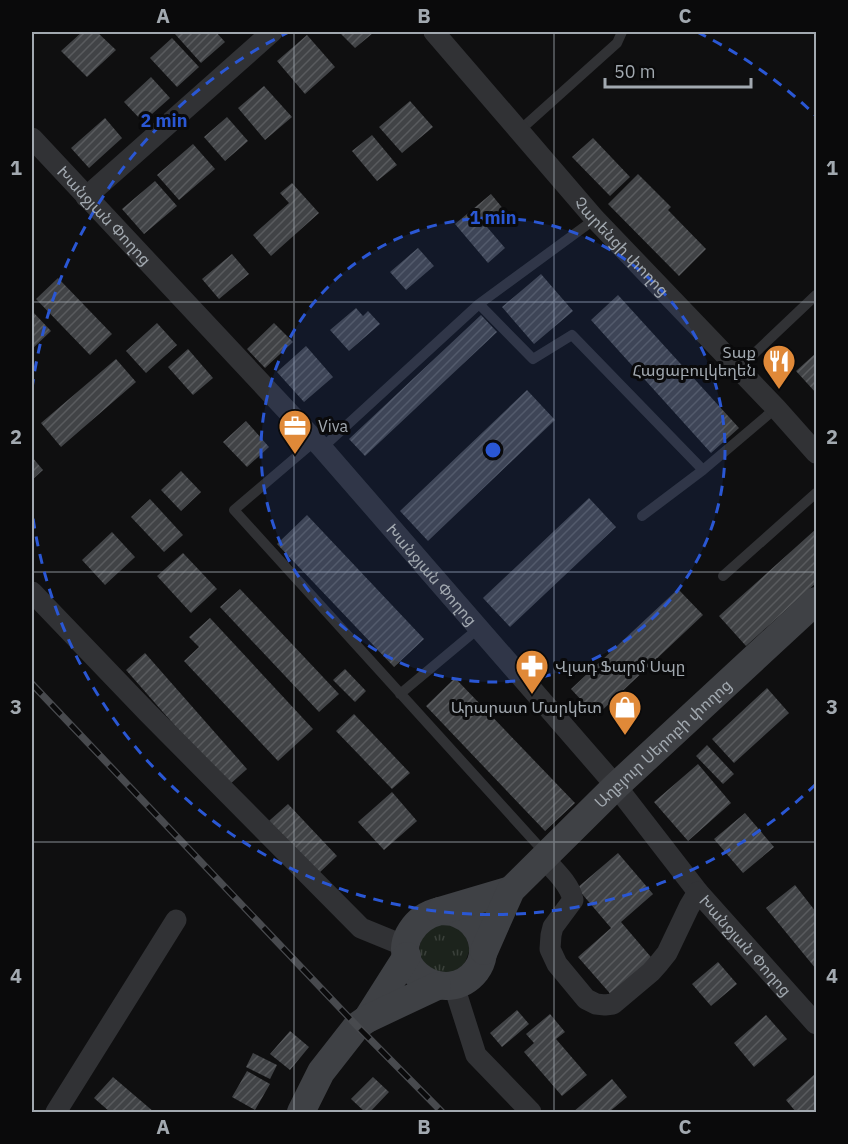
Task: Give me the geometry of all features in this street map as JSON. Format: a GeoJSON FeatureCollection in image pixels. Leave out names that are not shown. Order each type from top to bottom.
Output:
{"type":"FeatureCollection","features":[{"type":"Feature","properties":{"kind":"main road","name":"Աղբյուր Սերոբի փողոց"},"geometry":{"type":"LineString","coordinates":[[512,890],[616,786],[816,601]]}},
{"type":"Feature","properties":{"kind":"main road"},"geometry":{"type":"LineString","coordinates":[[368,1019],[406,951],[408,936],[418,921],[432,913],[512,890]]}},
{"type":"Feature","properties":{"kind":"main road"},"geometry":{"type":"LineString","coordinates":[[301,1113],[321,1072],[357,1026],[368,1019],[445,986],[464,981],[474,973],[512,890]]}},
{"type":"Feature","properties":{"kind":"main road"},"geometry":{"type":"LineString","coordinates":[[440,911],[458,914],[471,922],[480,936],[484,951]]}},
{"type":"Feature","properties":{"kind":"main road"},"geometry":{"type":"LineString","coordinates":[[406,951],[413,971],[425,981],[445,986]]}},
{"type":"Feature","properties":{"kind":"street"},"geometry":{"type":"LineString","coordinates":[[86,197],[272,32]]}},
{"type":"Feature","properties":{"kind":"street","name":"Չարենցի փողոց"},"geometry":{"type":"LineString","coordinates":[[434,32],[595,219],[738,369],[813,443]]}},
{"type":"Feature","properties":{"kind":"street","name":"Խանջյան Փողոց"},"geometry":{"type":"LineString","coordinates":[[32,138],[319,445],[616,786],[699,892],[816,1024]]}},
{"type":"Feature","properties":{"kind":"street"},"geometry":{"type":"LineString","coordinates":[[32,592],[361,928],[406,951]]}},
{"type":"Feature","properties":{"kind":"street"},"geometry":{"type":"LineString","coordinates":[[545,856],[572,893],[573,900],[553,927],[550,949],[557,964],[586,999],[596,1004],[614,1004],[655,968],[667,953],[688,907],[699,892]]}},
{"type":"Feature","properties":{"kind":"street"},"geometry":{"type":"LineString","coordinates":[[56,1113],[176,920]]}},
{"type":"Feature","properties":{"kind":"street"},"geometry":{"type":"LineString","coordinates":[[445,986],[476,1055],[531,1113]]}},
{"type":"Feature","properties":{"kind":"lane"},"geometry":{"type":"LineString","coordinates":[[519,131],[617,43],[622,32]]}},
{"type":"Feature","properties":{"kind":"lane"},"geometry":{"type":"LineString","coordinates":[[545,856],[234,510],[319,445],[479,304],[595,219]]}},
{"type":"Feature","properties":{"kind":"lane"},"geometry":{"type":"LineString","coordinates":[[738,369],[816,295]]}},
{"type":"Feature","properties":{"kind":"lane"},"geometry":{"type":"LineString","coordinates":[[479,304],[533,359],[572,335],[704,470]]}},
{"type":"Feature","properties":{"kind":"lane"},"geometry":{"type":"LineString","coordinates":[[642,516],[704,470],[776,408]]}},
{"type":"Feature","properties":{"kind":"lane"},"geometry":{"type":"LineString","coordinates":[[723,576],[816,493]]}},
{"type":"Feature","properties":{"kind":"lane"},"geometry":{"type":"LineString","coordinates":[[400,694],[479,628]]}},
{"type":"Feature","properties":{"kind":"green space"},"geometry":{"type":"Polygon","coordinates":[[[452,924],[465,934],[470,949],[464,965],[451,973],[434,972],[422,960],[419,952],[423,936],[435,925],[452,924]]]}},
{"type":"Feature","properties":{"kind":"building"},"geometry":{"type":"Polygon","coordinates":[[[82,32],[97,32],[116,50],[87,77],[61,51],[82,32]]]}},
{"type":"Feature","properties":{"kind":"building"},"geometry":{"type":"Polygon","coordinates":[[[178,32],[216,32],[225,42],[201,63],[175,34],[178,32]]]}},
{"type":"Feature","properties":{"kind":"building"},"geometry":{"type":"Polygon","coordinates":[[[339,32],[372,32],[373,33],[355,48],[339,32]]]}},
{"type":"Feature","properties":{"kind":"building"},"geometry":{"type":"Polygon","coordinates":[[[307,35],[335,67],[305,94],[277,61],[307,35]]]}},
{"type":"Feature","properties":{"kind":"building"},"geometry":{"type":"Polygon","coordinates":[[[172,38],[199,67],[177,87],[150,58],[172,38]]]}},
{"type":"Feature","properties":{"kind":"building"},"geometry":{"type":"Polygon","coordinates":[[[151,77],[170,98],[143,122],[124,102],[151,77]]]}},
{"type":"Feature","properties":{"kind":"building"},"geometry":{"type":"Polygon","coordinates":[[[264,86],[292,117],[265,140],[238,108],[264,86]]]}},
{"type":"Feature","properties":{"kind":"building"},"geometry":{"type":"Polygon","coordinates":[[[410,101],[433,127],[402,153],[379,127],[410,101]]]}},
{"type":"Feature","properties":{"kind":"building"},"geometry":{"type":"Polygon","coordinates":[[[227,117],[248,141],[225,161],[204,137],[227,117]]]}},
{"type":"Feature","properties":{"kind":"building"},"geometry":{"type":"Polygon","coordinates":[[[105,118],[122,138],[89,168],[71,148],[105,118]]]}},
{"type":"Feature","properties":{"kind":"building"},"geometry":{"type":"Polygon","coordinates":[[[372,135],[397,165],[377,181],[352,151],[372,135]]]}},
{"type":"Feature","properties":{"kind":"building"},"geometry":{"type":"Polygon","coordinates":[[[593,138],[630,177],[610,196],[572,157],[593,138]]]}},
{"type":"Feature","properties":{"kind":"building"},"geometry":{"type":"Polygon","coordinates":[[[193,144],[215,169],[179,200],[157,175],[193,144]]]}},
{"type":"Feature","properties":{"kind":"building"},"geometry":{"type":"Polygon","coordinates":[[[638,174],[671,207],[668,210],[706,249],[679,276],[608,204],[638,174]]]}},
{"type":"Feature","properties":{"kind":"building"},"geometry":{"type":"Polygon","coordinates":[[[155,181],[177,206],[144,234],[122,209],[155,181]]]}},
{"type":"Feature","properties":{"kind":"building"},"geometry":{"type":"Polygon","coordinates":[[[292,183],[319,213],[271,256],[253,235],[289,203],[280,193],[292,183]]]}},
{"type":"Feature","properties":{"kind":"building"},"geometry":{"type":"Polygon","coordinates":[[[491,194],[505,211],[487,227],[505,248],[488,263],[455,224],[491,194]]]}},
{"type":"Feature","properties":{"kind":"building"},"geometry":{"type":"Polygon","coordinates":[[[418,248],[434,266],[406,290],[390,272],[418,248]]]}},
{"type":"Feature","properties":{"kind":"building"},"geometry":{"type":"Polygon","coordinates":[[[232,254],[249,274],[219,299],[202,279],[232,254]]]}},
{"type":"Feature","properties":{"kind":"building"},"geometry":{"type":"Polygon","coordinates":[[[541,274],[573,311],[534,344],[502,307],[541,274]]]}},
{"type":"Feature","properties":{"kind":"building"},"geometry":{"type":"Polygon","coordinates":[[[58,278],[112,334],[90,355],[36,299],[58,278]]]}},
{"type":"Feature","properties":{"kind":"building"},"geometry":{"type":"Polygon","coordinates":[[[618,295],[739,428],[711,453],[591,320],[618,295]]]}},
{"type":"Feature","properties":{"kind":"building"},"geometry":{"type":"Polygon","coordinates":[[[356,308],[363,316],[368,311],[380,324],[349,351],[330,330],[356,308]]]}},
{"type":"Feature","properties":{"kind":"building"},"geometry":{"type":"Polygon","coordinates":[[[32,311],[51,331],[32,349],[32,311]]]}},
{"type":"Feature","properties":{"kind":"building"},"geometry":{"type":"Polygon","coordinates":[[[481,315],[497,332],[365,456],[349,439],[481,315]]]}},
{"type":"Feature","properties":{"kind":"building"},"geometry":{"type":"Polygon","coordinates":[[[157,323],[177,345],[146,373],[126,351],[157,323]]]}},
{"type":"Feature","properties":{"kind":"building"},"geometry":{"type":"Polygon","coordinates":[[[274,323],[293,342],[265,368],[247,349],[274,323]]]}},
{"type":"Feature","properties":{"kind":"building"},"geometry":{"type":"Polygon","coordinates":[[[306,346],[333,377],[304,402],[277,372],[306,346]]]}},
{"type":"Feature","properties":{"kind":"building"},"geometry":{"type":"Polygon","coordinates":[[[188,349],[213,378],[193,395],[168,367],[188,349]]]}},
{"type":"Feature","properties":{"kind":"building"},"geometry":{"type":"Polygon","coordinates":[[[816,353],[816,393],[796,371],[816,353]]]}},
{"type":"Feature","properties":{"kind":"building"},"geometry":{"type":"Polygon","coordinates":[[[116,359],[136,382],[61,447],[41,423],[116,359]]]}},
{"type":"Feature","properties":{"kind":"building"},"geometry":{"type":"Polygon","coordinates":[[[527,390],[555,420],[428,541],[400,511],[527,390]]]}},
{"type":"Feature","properties":{"kind":"building"},"geometry":{"type":"Polygon","coordinates":[[[246,421],[269,447],[247,467],[223,442],[246,421]]]}},
{"type":"Feature","properties":{"kind":"building"},"geometry":{"type":"Polygon","coordinates":[[[32,457],[43,470],[32,480],[32,457]]]}},
{"type":"Feature","properties":{"kind":"building"},"geometry":{"type":"Polygon","coordinates":[[[181,471],[201,492],[181,511],[161,490],[181,471]]]}},
{"type":"Feature","properties":{"kind":"building"},"geometry":{"type":"Polygon","coordinates":[[[589,498],[616,527],[510,627],[483,598],[589,498]]]}},
{"type":"Feature","properties":{"kind":"building"},"geometry":{"type":"Polygon","coordinates":[[[150,499],[183,535],[164,552],[131,517],[150,499]]]}},
{"type":"Feature","properties":{"kind":"building"},"geometry":{"type":"Polygon","coordinates":[[[307,515],[424,639],[394,667],[277,544],[307,515]]]}},
{"type":"Feature","properties":{"kind":"building"},"geometry":{"type":"Polygon","coordinates":[[[816,529],[816,583],[746,646],[719,616],[816,529]]]}},
{"type":"Feature","properties":{"kind":"building"},"geometry":{"type":"Polygon","coordinates":[[[112,532],[135,557],[105,585],[82,560],[112,532]]]}},
{"type":"Feature","properties":{"kind":"building"},"geometry":{"type":"Polygon","coordinates":[[[183,553],[217,589],[191,613],[157,576],[183,553]]]}},
{"type":"Feature","properties":{"kind":"building"},"geometry":{"type":"Polygon","coordinates":[[[240,589],[339,694],[319,712],[220,607],[240,589]]]}},
{"type":"Feature","properties":{"kind":"building"},"geometry":{"type":"Polygon","coordinates":[[[678,589],[703,615],[596,716],[571,689],[678,589]]]}},
{"type":"Feature","properties":{"kind":"building"},"geometry":{"type":"Polygon","coordinates":[[[210,618],[313,729],[278,761],[184,661],[199,647],[189,637],[210,618]]]}},
{"type":"Feature","properties":{"kind":"building"},"geometry":{"type":"Polygon","coordinates":[[[145,653],[247,769],[228,786],[126,670],[145,653]]]}},
{"type":"Feature","properties":{"kind":"building"},"geometry":{"type":"Polygon","coordinates":[[[345,669],[366,691],[355,702],[333,680],[345,669]]]}},
{"type":"Feature","properties":{"kind":"building"},"geometry":{"type":"Polygon","coordinates":[[[455,678],[575,803],[545,831],[426,706],[455,678]]]}},
{"type":"Feature","properties":{"kind":"building"},"geometry":{"type":"Polygon","coordinates":[[[767,688],[789,713],[734,763],[712,739],[767,688]]]}},
{"type":"Feature","properties":{"kind":"building"},"geometry":{"type":"Polygon","coordinates":[[[354,714],[410,773],[392,789],[336,731],[354,714]]]}},
{"type":"Feature","properties":{"kind":"building"},"geometry":{"type":"Polygon","coordinates":[[[707,745],[734,774],[723,784],[696,756],[707,745]]]}},
{"type":"Feature","properties":{"kind":"building"},"geometry":{"type":"Polygon","coordinates":[[[698,764],[731,803],[688,841],[654,802],[698,764]]]}},
{"type":"Feature","properties":{"kind":"building"},"geometry":{"type":"Polygon","coordinates":[[[392,792],[417,821],[384,850],[358,822],[392,792]]]}},
{"type":"Feature","properties":{"kind":"building"},"geometry":{"type":"Polygon","coordinates":[[[288,804],[337,856],[318,874],[269,821],[288,804]]]}},
{"type":"Feature","properties":{"kind":"building"},"geometry":{"type":"Polygon","coordinates":[[[745,813],[774,847],[743,873],[714,839],[745,813]]]}},
{"type":"Feature","properties":{"kind":"building"},"geometry":{"type":"Polygon","coordinates":[[[618,853],[653,894],[621,922],[656,963],[614,998],[578,957],[611,928],[577,888],[618,853]]]}},
{"type":"Feature","properties":{"kind":"building"},"geometry":{"type":"Polygon","coordinates":[[[795,885],[816,912],[816,969],[766,908],[795,885]]]}},
{"type":"Feature","properties":{"kind":"building"},"geometry":{"type":"Polygon","coordinates":[[[718,962],[737,984],[711,1006],[692,984],[718,962]]]}},
{"type":"Feature","properties":{"kind":"building"},"geometry":{"type":"Polygon","coordinates":[[[517,1010],[529,1024],[502,1047],[490,1033],[517,1010]]]}},
{"type":"Feature","properties":{"kind":"building"},"geometry":{"type":"Polygon","coordinates":[[[550,1014],[565,1032],[556,1039],[587,1075],[562,1096],[524,1052],[534,1043],[526,1034],[550,1014]]]}},
{"type":"Feature","properties":{"kind":"building"},"geometry":{"type":"Polygon","coordinates":[[[766,1015],[787,1039],[754,1067],[734,1043],[766,1015]]]}},
{"type":"Feature","properties":{"kind":"building"},"geometry":{"type":"Polygon","coordinates":[[[290,1031],[309,1047],[290,1070],[270,1054],[290,1031]]]}},
{"type":"Feature","properties":{"kind":"building"},"geometry":{"type":"Polygon","coordinates":[[[253,1053],[277,1065],[270,1079],[246,1067],[253,1053]]]}},
{"type":"Feature","properties":{"kind":"building"},"geometry":{"type":"Polygon","coordinates":[[[247,1071],[270,1084],[255,1110],[232,1097],[247,1071]]]}},
{"type":"Feature","properties":{"kind":"building"},"geometry":{"type":"Polygon","coordinates":[[[816,1073],[816,1112],[796,1112],[786,1100],[816,1073]]]}},
{"type":"Feature","properties":{"kind":"building"},"geometry":{"type":"Polygon","coordinates":[[[113,1077],[154,1112],[110,1112],[94,1098],[113,1077]]]}},
{"type":"Feature","properties":{"kind":"building"},"geometry":{"type":"Polygon","coordinates":[[[373,1077],[389,1092],[370,1112],[365,1112],[351,1099],[373,1077]]]}},
{"type":"Feature","properties":{"kind":"building"},"geometry":{"type":"Polygon","coordinates":[[[612,1079],[627,1097],[609,1112],[573,1112],[612,1079]]]}},
{"type":"Feature","properties":{"kind":"railway"},"geometry":{"type":"LineString","coordinates":[[32,684],[357,1026],[442,1112]]}},
{"type":"Feature","properties":{"kind":"place","name":"Տաք Հացաբուլկեղեն"},"geometry":{"type":"Point","coordinates":[779,390]}},
{"type":"Feature","properties":{"kind":"place","name":"Viva"},"geometry":{"type":"Point","coordinates":[295,455]}},
{"type":"Feature","properties":{"kind":"place","name":"Վլադ Ֆարմ Սպը"},"geometry":{"type":"Point","coordinates":[532,695]}},
{"type":"Feature","properties":{"kind":"place","name":"Արարատ Մարկետ"},"geometry":{"type":"Point","coordinates":[625,736]}}]}
